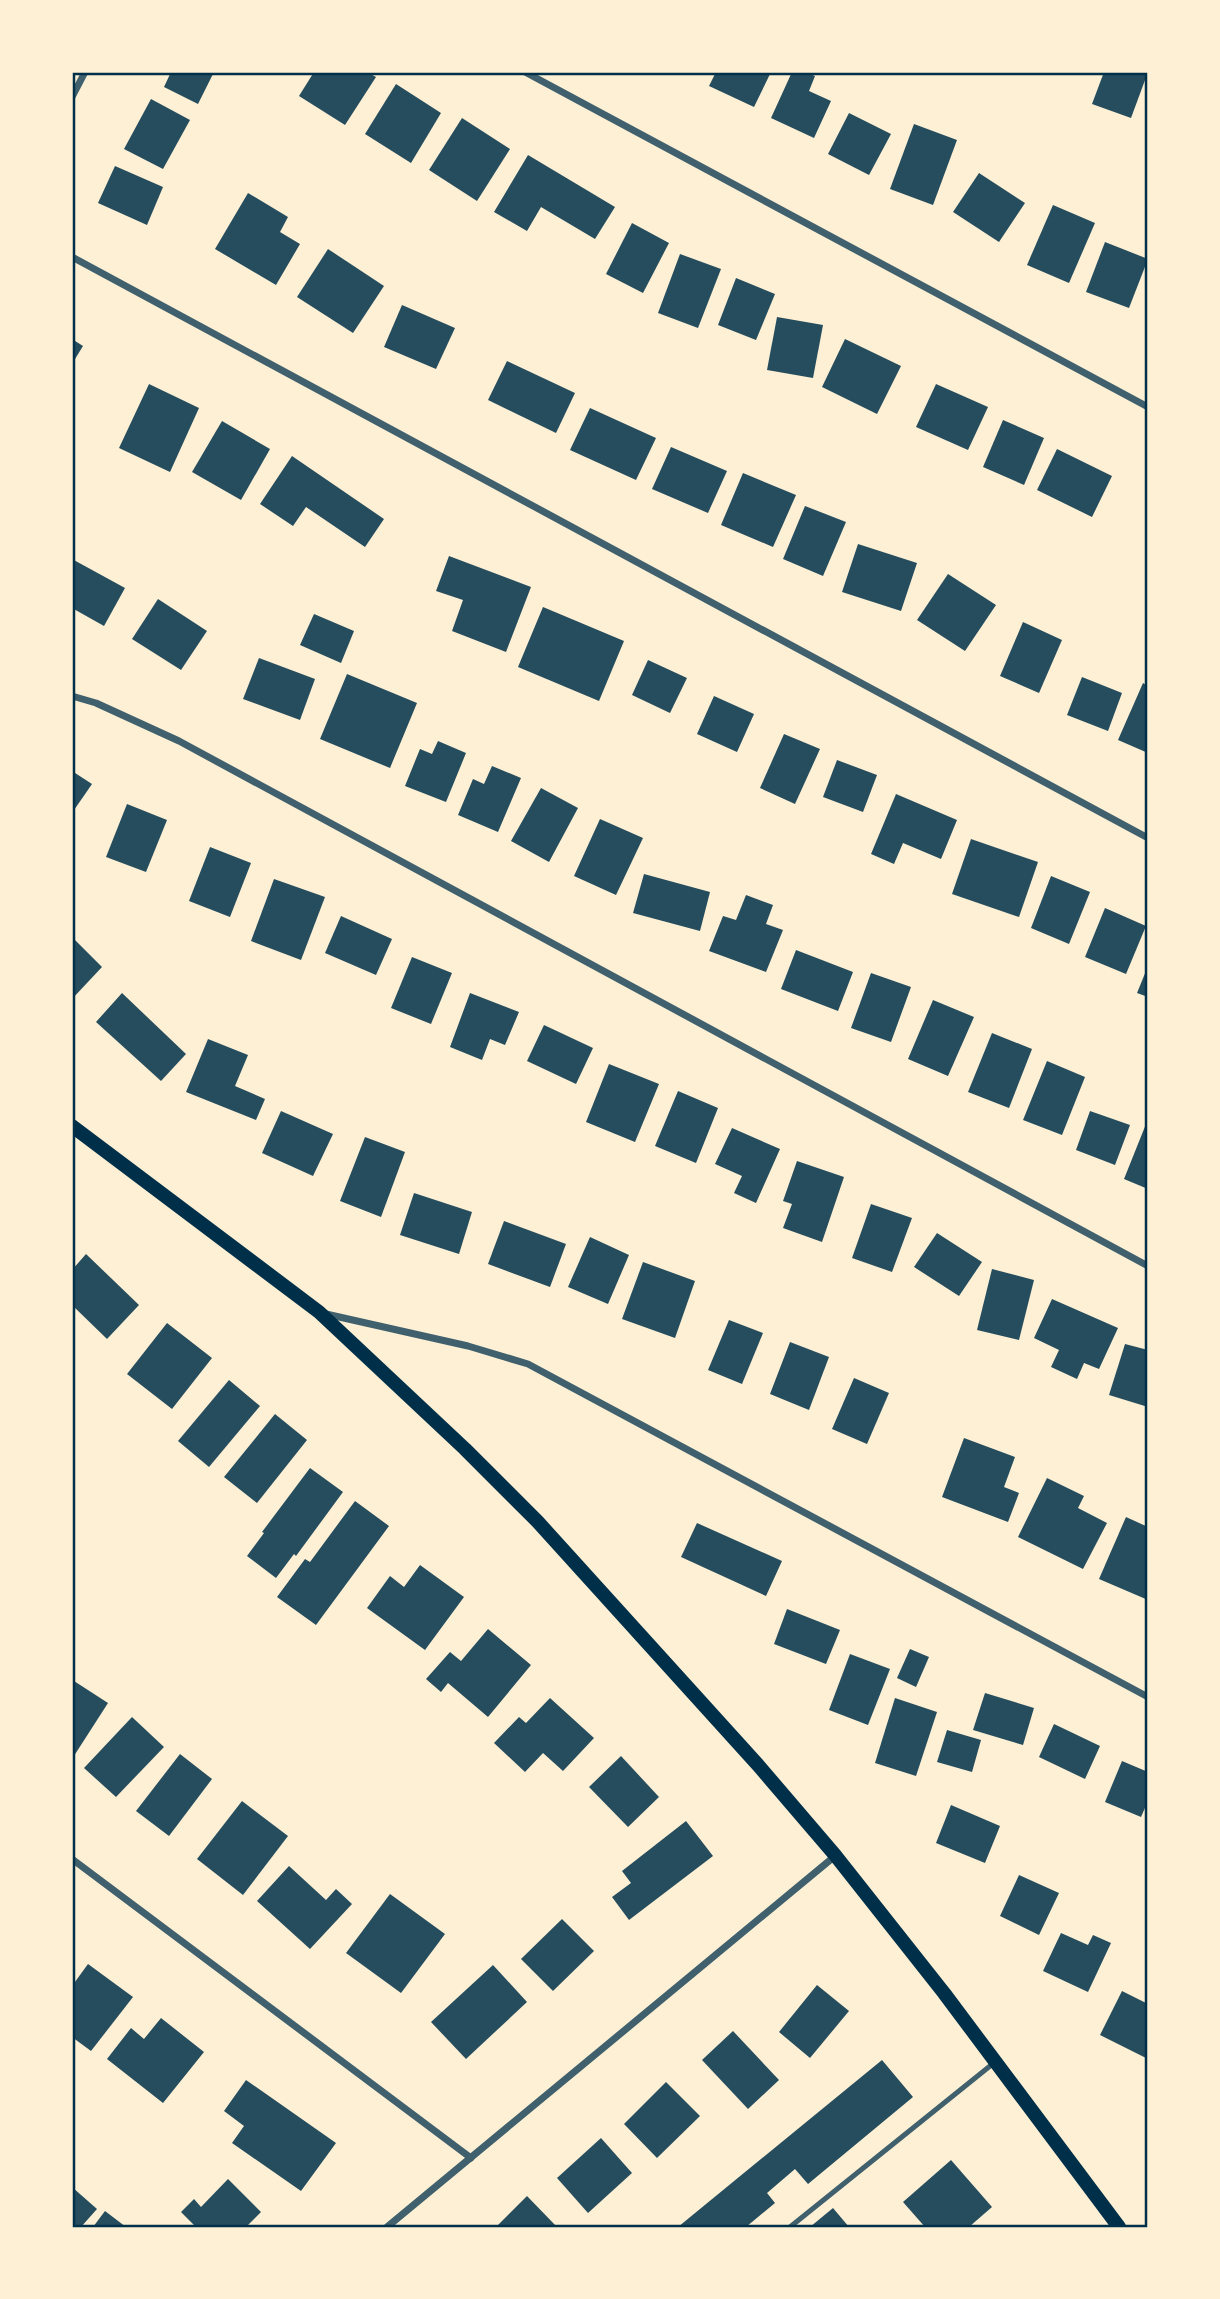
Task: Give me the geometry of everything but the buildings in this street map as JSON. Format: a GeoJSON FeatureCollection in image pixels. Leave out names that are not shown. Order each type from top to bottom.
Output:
{"type":"FeatureCollection","features":[{"type":"Feature","properties":{"kind":"main road"},"geometry":{"type":"LineString","coordinates":[[72,1126],[319,1312],[466,1449],[538,1522],[758,1765],[835,1855],[1119,2227]]}},
{"type":"Feature","properties":{"kind":"street"},"geometry":{"type":"LineString","coordinates":[[72,97],[85,72]]}},
{"type":"Feature","properties":{"kind":"street"},"geometry":{"type":"LineString","coordinates":[[525,72],[1148,407]]}},
{"type":"Feature","properties":{"kind":"street"},"geometry":{"type":"LineString","coordinates":[[72,257],[1148,838]]}},
{"type":"Feature","properties":{"kind":"street"},"geometry":{"type":"LineString","coordinates":[[72,696],[179,741],[1148,1266]]}},
{"type":"Feature","properties":{"kind":"street"},"geometry":{"type":"LineString","coordinates":[[319,1312],[468,1346],[528,1364],[1148,1697]]}},
{"type":"Feature","properties":{"kind":"street"},"geometry":{"type":"LineString","coordinates":[[387,2227],[835,1855]]}},
{"type":"Feature","properties":{"kind":"street"},"geometry":{"type":"LineString","coordinates":[[72,1859],[471,2158]]}},
{"type":"Feature","properties":{"kind":"lane"},"geometry":{"type":"LineString","coordinates":[[790,2227],[995,2062]]}}]}
